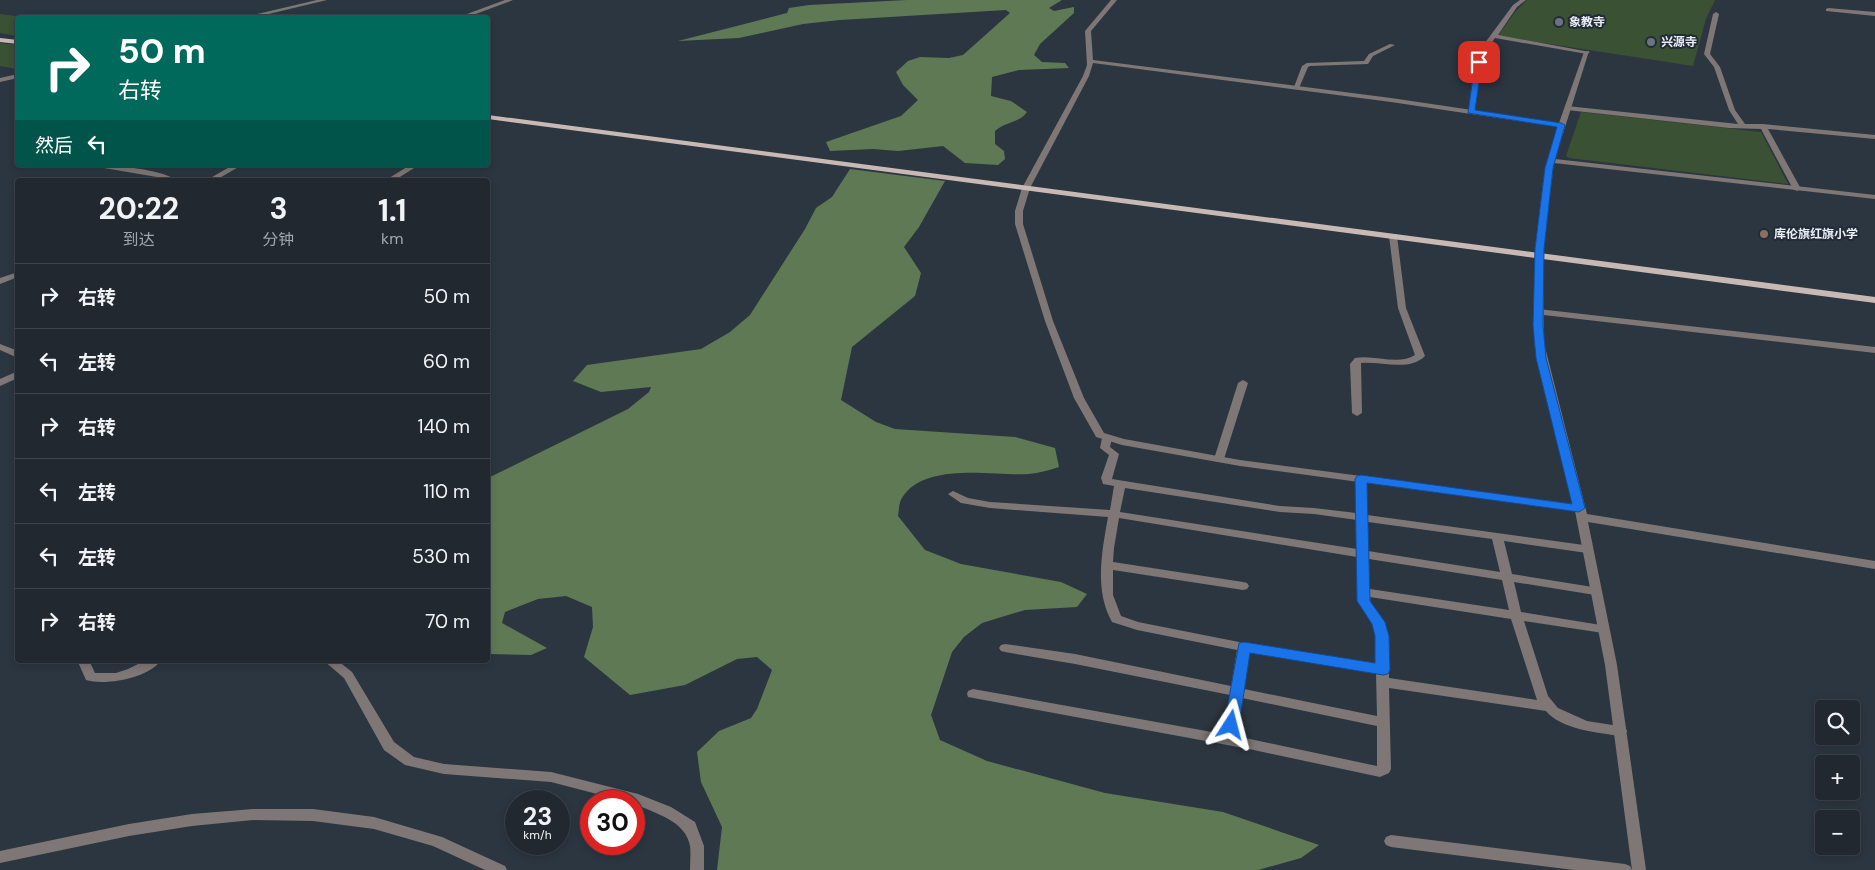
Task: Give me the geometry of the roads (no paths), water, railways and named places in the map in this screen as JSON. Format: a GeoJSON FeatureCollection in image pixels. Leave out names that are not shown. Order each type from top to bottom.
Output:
{"type":"FeatureCollection","features":[{"type":"Feature","properties":{"kind":"main road"},"geometry":{"type":"LineString","coordinates":[[0,38],[15,40]]}},
{"type":"Feature","properties":{"kind":"main road"},"geometry":{"type":"LineString","coordinates":[[490,117],[662,142],[1027,185],[1875,294]]}},
{"type":"Feature","properties":{"kind":"main road"},"geometry":{"type":"LineString","coordinates":[[1027,185],[1393,236],[1539,252],[1875,300]]}},
{"type":"Feature","properties":{"kind":"street"},"geometry":{"type":"LineString","coordinates":[[256,15],[324,0]]}},
{"type":"Feature","properties":{"kind":"street"},"geometry":{"type":"LineString","coordinates":[[467,15],[510,0]]}},
{"type":"Feature","properties":{"kind":"street"},"geometry":{"type":"LineString","coordinates":[[1114,0],[1088,31],[1090,65],[1027,185],[1018,211],[1021,235],[1049,321],[1079,398],[1100,435],[1107,438],[1219,459],[1580,513],[1875,565]]}},
{"type":"Feature","properties":{"kind":"street"},"geometry":{"type":"LineString","coordinates":[[1471,112],[1479,55],[1516,6],[1523,0]]}},
{"type":"Feature","properties":{"kind":"street"},"geometry":{"type":"LineString","coordinates":[[1863,7],[1875,8]]}},
{"type":"Feature","properties":{"kind":"street"},"geometry":{"type":"LineString","coordinates":[[1828,10],[1875,14]]}},
{"type":"Feature","properties":{"kind":"street"},"geometry":{"type":"LineString","coordinates":[[1716,14],[1707,54],[1717,68],[1732,110],[1742,127]]}},
{"type":"Feature","properties":{"kind":"street"},"geometry":{"type":"LineString","coordinates":[[1494,36],[1587,52],[1561,125],[1551,161],[1539,252],[1538,312],[1541,358],[1580,513],[1611,665],[1639,870]]}},
{"type":"Feature","properties":{"kind":"street"},"geometry":{"type":"LineString","coordinates":[[1297,87],[1305,66],[1309,64],[1366,64],[1371,56],[1392,45]]}},
{"type":"Feature","properties":{"kind":"street"},"geometry":{"type":"LineString","coordinates":[[1089,61],[1297,87],[1561,125]]}},
{"type":"Feature","properties":{"kind":"street"},"geometry":{"type":"LineString","coordinates":[[0,80],[15,77]]}},
{"type":"Feature","properties":{"kind":"street"},"geometry":{"type":"LineString","coordinates":[[1567,108],[1742,127],[1763,126],[1875,137]]}},
{"type":"Feature","properties":{"kind":"street"},"geometry":{"type":"LineString","coordinates":[[1763,126],[1797,189]]}},
{"type":"Feature","properties":{"kind":"street"},"geometry":{"type":"LineString","coordinates":[[1551,161],[1875,197]]}},
{"type":"Feature","properties":{"kind":"street"},"geometry":{"type":"LineString","coordinates":[[110,167],[166,178]]}},
{"type":"Feature","properties":{"kind":"street"},"geometry":{"type":"LineString","coordinates":[[215,178],[233,167]]}},
{"type":"Feature","properties":{"kind":"street"},"geometry":{"type":"LineString","coordinates":[[393,178],[412,167]]}},
{"type":"Feature","properties":{"kind":"street"},"geometry":{"type":"LineString","coordinates":[[1357,413],[1355,364],[1358,360],[1368,358],[1408,362],[1414,361],[1420,356],[1402,308],[1393,236]]}},
{"type":"Feature","properties":{"kind":"street"},"geometry":{"type":"LineString","coordinates":[[0,281],[15,275]]}},
{"type":"Feature","properties":{"kind":"street"},"geometry":{"type":"LineString","coordinates":[[1538,312],[1875,350]]}},
{"type":"Feature","properties":{"kind":"street"},"geometry":{"type":"LineString","coordinates":[[0,347],[15,354]]}},
{"type":"Feature","properties":{"kind":"street"},"geometry":{"type":"LineString","coordinates":[[0,384],[15,376]]}},
{"type":"Feature","properties":{"kind":"street"},"geometry":{"type":"LineString","coordinates":[[1219,459],[1243,383]]}},
{"type":"Feature","properties":{"kind":"street"},"geometry":{"type":"LineString","coordinates":[[1107,438],[1105,448],[1114,454],[1106,478],[1107,482],[1280,510],[1314,511],[1587,549]]}},
{"type":"Feature","properties":{"kind":"street"},"geometry":{"type":"LineString","coordinates":[[973,694],[1229,740],[1380,772],[1384,769],[1382,636],[1378,622],[1372,616],[1364,601],[1361,479]]}},
{"type":"Feature","properties":{"kind":"street"},"geometry":{"type":"LineString","coordinates":[[1120,484],[1108,548],[1107,595],[1116,619],[1138,626],[1383,676],[1550,707]]}},
{"type":"Feature","properties":{"kind":"street"},"geometry":{"type":"LineString","coordinates":[[953,494],[964,501],[990,505],[1114,514],[1595,590]]}},
{"type":"Feature","properties":{"kind":"street"},"geometry":{"type":"LineString","coordinates":[[1497,537],[1517,616],[1542,698],[1553,711],[1570,720],[1586,726],[1620,731]]}},
{"type":"Feature","properties":{"kind":"street"},"geometry":{"type":"LineString","coordinates":[[1108,565],[1243,586]]}},
{"type":"Feature","properties":{"kind":"street"},"geometry":{"type":"LineString","coordinates":[[1363,592],[1603,629]]}},
{"type":"Feature","properties":{"kind":"street"},"geometry":{"type":"LineString","coordinates":[[1229,740],[1244,647]]}},
{"type":"Feature","properties":{"kind":"street"},"geometry":{"type":"LineString","coordinates":[[1005,648],[1075,659],[1383,722]]}},
{"type":"Feature","properties":{"kind":"street"},"geometry":{"type":"LineString","coordinates":[[84,663],[90,677],[98,679],[115,678],[132,673],[150,663]]}},
{"type":"Feature","properties":{"kind":"street"},"geometry":{"type":"LineString","coordinates":[[334,663],[348,675],[389,746],[410,761],[444,769],[551,777],[633,798],[666,811],[690,826],[697,846],[697,870]]}},
{"type":"Feature","properties":{"kind":"street"},"geometry":{"type":"LineString","coordinates":[[0,857],[147,825],[191,818],[283,813],[321,814],[367,821],[405,830],[441,842],[500,870]]}},
{"type":"Feature","properties":{"kind":"street"},"geometry":{"type":"LineString","coordinates":[[1391,841],[1625,870]]}},
{"type":"Feature","properties":{"kind":"place","name":"象教寺"},"geometry":{"type":"Point","coordinates":[1559,22]}},
{"type":"Feature","properties":{"kind":"place","name":"兴源寺"},"geometry":{"type":"Point","coordinates":[1651,42]}},
{"type":"Feature","properties":{"kind":"place","name":"库伦旗红旗小学"},"geometry":{"type":"Point","coordinates":[1764,234]}}]}
